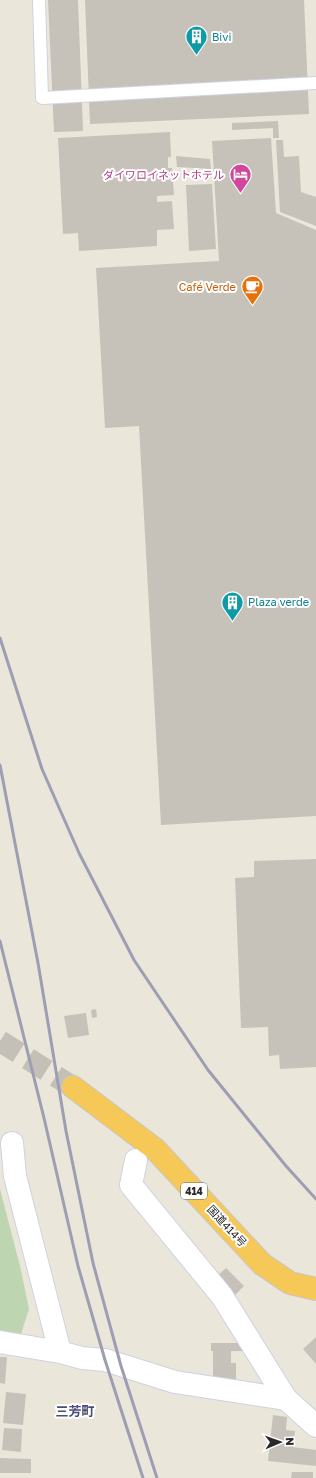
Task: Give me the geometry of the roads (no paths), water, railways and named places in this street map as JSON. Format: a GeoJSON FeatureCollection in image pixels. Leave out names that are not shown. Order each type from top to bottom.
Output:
{"type":"FeatureCollection","features":[{"type":"Feature","properties":{"kind":"highway","name":"国道414号"},"geometry":{"type":"LineString","coordinates":[[73,1087],[156,1149],[262,1264],[290,1283],[316,1289]]}},
{"type":"Feature","properties":{"kind":"street"},"geometry":{"type":"LineString","coordinates":[[12,1144],[15,1176],[60,1352]]}},
{"type":"Feature","properties":{"kind":"street"},"geometry":{"type":"LineString","coordinates":[[136,1160],[131,1185],[222,1296],[286,1399],[316,1426]]}},
{"type":"Feature","properties":{"kind":"street"},"geometry":{"type":"LineString","coordinates":[[0,1342],[60,1352],[82,1358],[104,1360],[175,1382],[286,1399]]}},
{"type":"Feature","properties":{"kind":"lane"},"geometry":{"type":"LineString","coordinates":[[39,0],[42,98],[316,83]]}},
{"type":"Feature","properties":{"kind":"tunnel"},"geometry":{"type":"LineString","coordinates":[[0,1041],[73,1087]]}},
{"type":"Feature","properties":{"kind":"railway"},"geometry":{"type":"LineString","coordinates":[[0,638],[42,769],[79,853],[134,960],[208,1070],[286,1166],[316,1199]]}},
{"type":"Feature","properties":{"kind":"railway"},"geometry":{"type":"LineString","coordinates":[[0,765],[38,963],[66,1131],[93,1263],[121,1366],[157,1478]]}},
{"type":"Feature","properties":{"kind":"railway"},"geometry":{"type":"LineString","coordinates":[[0,941],[44,1118],[78,1266],[105,1360],[143,1478]]}},
{"type":"Feature","properties":{"kind":"place","name":"Bivi"},"geometry":{"type":"Point","coordinates":[197,56]}},
{"type":"Feature","properties":{"kind":"place","name":"ダイワロイネットホテル"},"geometry":{"type":"Point","coordinates":[240,194]}},
{"type":"Feature","properties":{"kind":"place","name":"Café Verde"},"geometry":{"type":"Point","coordinates":[252,306]}},
{"type":"Feature","properties":{"kind":"place","name":"Plaza verde"},"geometry":{"type":"Point","coordinates":[233,622]}},
{"type":"Feature","properties":{"kind":"district","name":"三芳町"},"geometry":{"type":"Point","coordinates":[75,1411]}}]}
